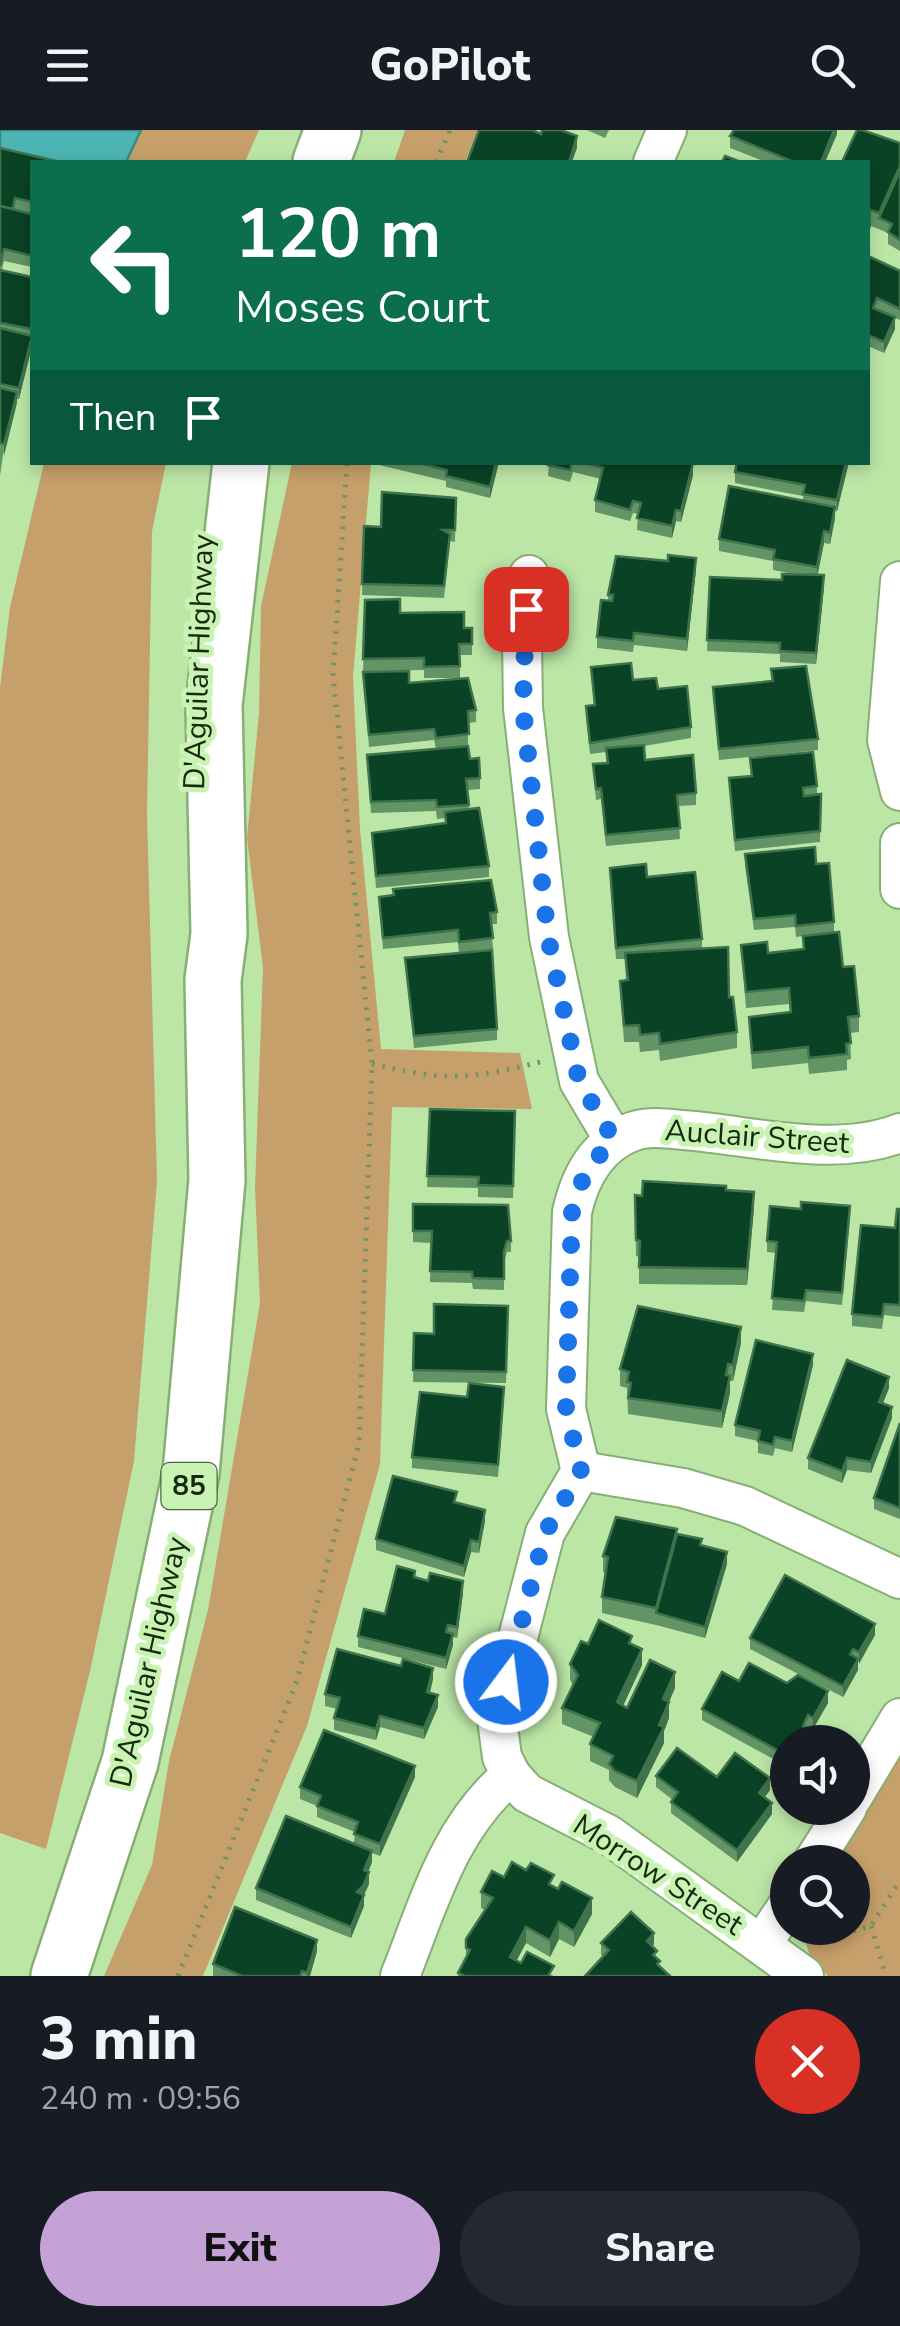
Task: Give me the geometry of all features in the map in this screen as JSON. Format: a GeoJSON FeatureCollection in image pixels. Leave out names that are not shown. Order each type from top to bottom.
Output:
{"type":"FeatureCollection","features":[{"type":"Feature","properties":{"kind":"highway"},"geometry":{"type":"LineString","coordinates":[[293,160],[304,130]]}},
{"type":"Feature","properties":{"kind":"highway"},"geometry":{"type":"LineString","coordinates":[[322,160],[333,130]]}},
{"type":"Feature","properties":{"kind":"highway","name":"D'Aguilar Highway"},"geometry":{"type":"LineString","coordinates":[[212,980],[200,934],[191,714],[204,516],[213,465]]}},
{"type":"Feature","properties":{"kind":"highway","name":"D'Aguilar Highway"},"geometry":{"type":"LineString","coordinates":[[59,1976],[130,1762],[192,1472],[217,1180],[212,980],[219,934],[214,705],[240,465]]}},
{"type":"Feature","properties":{"kind":"street"},"geometry":{"type":"LineString","coordinates":[[654,160],[667,130]]}},
{"type":"Feature","properties":{"kind":"street"},"geometry":{"type":"LineString","coordinates":[[400,1976],[454,1841],[470,1816],[511,1775],[502,1758],[496,1720],[545,1533],[581,1471],[566,1409],[572,1212],[578,1187],[591,1162],[614,1140],[579,1081],[571,1028],[548,937],[523,708],[522,642],[529,575]]}},
{"type":"Feature","properties":{"kind":"street"},"geometry":{"type":"LineString","coordinates":[[900,580],[888,740],[900,791]]}},
{"type":"Feature","properties":{"kind":"street"},"geometry":{"type":"LineString","coordinates":[[900,842],[900,889]]}},
{"type":"Feature","properties":{"kind":"street","name":"Auclair Street"},"geometry":{"type":"LineString","coordinates":[[614,1140],[655,1128],[851,1146],[900,1133]]}},
{"type":"Feature","properties":{"kind":"street"},"geometry":{"type":"LineString","coordinates":[[581,1471],[683,1488],[745,1506],[900,1578]]}},
{"type":"Feature","properties":{"kind":"street"},"geometry":{"type":"LineString","coordinates":[[870,1768],[900,1718]]}},
{"type":"Feature","properties":{"kind":"street","name":"Morrow Street"},"geometry":{"type":"LineString","coordinates":[[511,1775],[527,1793],[608,1836],[804,1976]]}},
{"type":"Feature","properties":{"kind":"street"},"geometry":{"type":"LineString","coordinates":[[762,1944],[770,1932]]}},
{"type":"Feature","properties":{"kind":"path"},"geometry":{"type":"LineString","coordinates":[[437,160],[450,130]]}},
{"type":"Feature","properties":{"kind":"path"},"geometry":{"type":"LineString","coordinates":[[178,1976],[296,1681],[359,1444],[372,1064],[333,675],[347,465]]}},
{"type":"Feature","properties":{"kind":"path"},"geometry":{"type":"LineString","coordinates":[[372,1064],[421,1076],[470,1078],[572,1054]]}},
{"type":"Feature","properties":{"kind":"path"},"geometry":{"type":"LineString","coordinates":[[886,1976],[871,1926],[900,1880]]}},
{"type":"Feature","properties":{"kind":"shaded area"},"geometry":{"type":"Polygon","coordinates":[[[141,130],[259,130],[246,160],[127,160],[141,130]]]}},
{"type":"Feature","properties":{"kind":"shaded area"},"geometry":{"type":"Polygon","coordinates":[[[405,130],[478,130],[466,160],[395,160],[405,130]]]}},
{"type":"Feature","properties":{"kind":"shaded area"},"geometry":{"type":"Polygon","coordinates":[[[44,465],[166,465],[152,531],[147,813],[157,1181],[134,1461],[90,1671],[46,1849],[0,1833],[0,687],[10,607],[44,465]]]}},
{"type":"Feature","properties":{"kind":"shaded area"},"geometry":{"type":"Polygon","coordinates":[[[292,465],[371,465],[353,677],[360,829],[381,1049],[520,1053],[532,1109],[392,1107],[380,1464],[307,1726],[203,1976],[104,1976],[152,1865],[169,1761],[208,1610],[260,1303],[255,1188],[263,968],[247,838],[259,713],[261,606],[292,465]]]}},
{"type":"Feature","properties":{"kind":"shaded area"},"geometry":{"type":"Polygon","coordinates":[[[900,1746],[900,1976],[828,1976],[810,1957],[807,1945],[870,1945],[870,1845],[843,1845],[854,1825],[870,1825],[870,1798],[900,1746]]]}},
{"type":"Feature","properties":{"kind":"water"},"geometry":{"type":"Polygon","coordinates":[[[0,130],[141,130],[127,160],[30,162],[0,154],[0,130]]]}},
{"type":"Feature","properties":{"kind":"building"},"geometry":{"type":"Polygon","coordinates":[[[479,130],[532,130],[541,134],[542,130],[561,130],[577,136],[570,160],[468,160],[479,130]]]}},
{"type":"Feature","properties":{"kind":"building"},"geometry":{"type":"Polygon","coordinates":[[[734,130],[834,130],[822,160],[789,160],[730,136],[734,130]]]}},
{"type":"Feature","properties":{"kind":"building"},"geometry":{"type":"Polygon","coordinates":[[[857,130],[900,143],[900,166],[879,213],[870,213],[870,160],[843,160],[857,130]]]}},
{"type":"Feature","properties":{"kind":"building"},"geometry":{"type":"Polygon","coordinates":[[[0,148],[51,160],[30,160],[30,202],[15,198],[13,209],[0,206],[0,148]]]}},
{"type":"Feature","properties":{"kind":"building"},"geometry":{"type":"Polygon","coordinates":[[[900,171],[900,240],[888,232],[892,224],[879,218],[900,171]]]}},
{"type":"Feature","properties":{"kind":"building"},"geometry":{"type":"Polygon","coordinates":[[[0,206],[30,214],[30,256],[4,249],[0,266],[0,206]]]}},
{"type":"Feature","properties":{"kind":"building"},"geometry":{"type":"Polygon","coordinates":[[[870,257],[900,271],[900,309],[877,298],[873,308],[895,317],[884,342],[870,336],[870,257]]]}},
{"type":"Feature","properties":{"kind":"building"},"geometry":{"type":"Polygon","coordinates":[[[0,270],[30,277],[30,329],[0,323],[0,270]]]}},
{"type":"Feature","properties":{"kind":"building"},"geometry":{"type":"Polygon","coordinates":[[[0,328],[30,336],[19,388],[0,384],[0,328]]]}},
{"type":"Feature","properties":{"kind":"building"},"geometry":{"type":"Polygon","coordinates":[[[0,388],[17,392],[4,444],[0,443],[0,388]]]}},
{"type":"Feature","properties":{"kind":"building"},"geometry":{"type":"Polygon","coordinates":[[[427,465],[495,465],[490,487],[446,476],[447,470],[427,465]]]}},
{"type":"Feature","properties":{"kind":"building"},"geometry":{"type":"Polygon","coordinates":[[[592,465],[692,465],[681,511],[676,510],[672,526],[637,518],[641,503],[633,501],[630,510],[595,500],[603,468],[592,465]]]}},
{"type":"Feature","properties":{"kind":"building"},"geometry":{"type":"Polygon","coordinates":[[[736,465],[845,465],[837,500],[803,494],[805,485],[735,472],[736,465]]]}},
{"type":"Feature","properties":{"kind":"building"},"geometry":{"type":"Polygon","coordinates":[[[729,486],[835,507],[830,533],[824,531],[817,567],[773,559],[775,550],[719,539],[729,486]]]}},
{"type":"Feature","properties":{"kind":"building"},"geometry":{"type":"Polygon","coordinates":[[[382,492],[456,498],[455,530],[443,530],[450,534],[444,586],[362,584],[364,526],[381,527],[382,492]]]}},
{"type":"Feature","properties":{"kind":"building"},"geometry":{"type":"Polygon","coordinates":[[[668,555],[696,558],[687,639],[634,633],[633,641],[597,637],[601,600],[612,601],[613,595],[608,595],[616,556],[668,561],[668,555]]]}},
{"type":"Feature","properties":{"kind":"building"},"geometry":{"type":"Polygon","coordinates":[[[782,574],[824,575],[816,653],[780,651],[780,643],[707,640],[710,577],[782,580],[782,574]]]}},
{"type":"Feature","properties":{"kind":"building"},"geometry":{"type":"Polygon","coordinates":[[[400,599],[400,613],[464,612],[464,628],[472,628],[472,644],[459,644],[460,666],[424,667],[424,658],[363,659],[365,600],[400,599]]]}},
{"type":"Feature","properties":{"kind":"building"},"geometry":{"type":"Polygon","coordinates":[[[631,663],[633,680],[656,678],[658,689],[687,686],[691,727],[590,743],[586,706],[595,705],[591,667],[631,663]]]}},
{"type":"Feature","properties":{"kind":"building"},"geometry":{"type":"Polygon","coordinates":[[[806,666],[818,739],[719,749],[713,687],[773,681],[771,669],[806,666]]]}},
{"type":"Feature","properties":{"kind":"building"},"geometry":{"type":"Polygon","coordinates":[[[409,671],[409,683],[468,678],[476,710],[468,711],[469,734],[436,738],[434,729],[369,735],[363,672],[409,671]]]}},
{"type":"Feature","properties":{"kind":"building"},"geometry":{"type":"Polygon","coordinates":[[[644,745],[645,760],[693,755],[696,793],[677,795],[680,828],[606,835],[601,788],[596,789],[593,764],[608,763],[606,748],[644,745]]]}},
{"type":"Feature","properties":{"kind":"building"},"geometry":{"type":"Polygon","coordinates":[[[468,746],[470,759],[479,758],[480,778],[466,779],[469,805],[437,807],[436,800],[371,802],[367,755],[468,746]]]}},
{"type":"Feature","properties":{"kind":"building"},"geometry":{"type":"Polygon","coordinates":[[[813,752],[817,786],[803,788],[804,796],[821,794],[820,831],[735,840],[729,778],[752,776],[750,758],[813,752]]]}},
{"type":"Feature","properties":{"kind":"building"},"geometry":{"type":"Polygon","coordinates":[[[479,808],[489,866],[376,876],[372,833],[446,823],[445,812],[479,808]]]}},
{"type":"Feature","properties":{"kind":"building"},"geometry":{"type":"Polygon","coordinates":[[[815,847],[816,864],[829,863],[834,922],[796,926],[795,915],[754,919],[745,854],[815,847]]]}},
{"type":"Feature","properties":{"kind":"building"},"geometry":{"type":"Polygon","coordinates":[[[646,864],[647,877],[695,872],[702,939],[616,948],[610,868],[646,864]]]}},
{"type":"Feature","properties":{"kind":"building"},"geometry":{"type":"Polygon","coordinates":[[[491,880],[497,912],[490,913],[493,938],[459,942],[458,930],[383,938],[379,897],[394,895],[393,889],[491,880]]]}},
{"type":"Feature","properties":{"kind":"building"},"geometry":{"type":"Polygon","coordinates":[[[839,932],[843,967],[854,966],[859,1016],[848,1017],[851,1043],[846,1044],[847,1054],[809,1058],[808,1047],[752,1053],[749,1017],[791,1012],[789,988],[746,992],[741,945],[767,942],[768,953],[804,949],[803,936],[839,932]]]}},
{"type":"Feature","properties":{"kind":"building"},"geometry":{"type":"Polygon","coordinates":[[[728,947],[729,997],[733,997],[737,1032],[660,1044],[659,1033],[640,1035],[639,1025],[624,1026],[620,981],[628,980],[625,953],[728,947]]]}},
{"type":"Feature","properties":{"kind":"building"},"geometry":{"type":"Polygon","coordinates":[[[492,950],[497,1029],[414,1036],[405,958],[492,950]]]}},
{"type":"Feature","properties":{"kind":"building"},"geometry":{"type":"Polygon","coordinates":[[[430,1109],[515,1111],[513,1186],[478,1185],[479,1177],[427,1176],[430,1109]]]}},
{"type":"Feature","properties":{"kind":"building"},"geometry":{"type":"Polygon","coordinates":[[[643,1181],[726,1186],[726,1190],[754,1192],[747,1269],[639,1267],[635,1195],[642,1196],[643,1181]]]}},
{"type":"Feature","properties":{"kind":"building"},"geometry":{"type":"Polygon","coordinates":[[[801,1202],[850,1206],[842,1293],[806,1290],[804,1301],[772,1298],[777,1242],[767,1241],[770,1206],[801,1209],[801,1202]]]}},
{"type":"Feature","properties":{"kind":"building"},"geometry":{"type":"Polygon","coordinates":[[[413,1204],[508,1205],[511,1241],[507,1241],[504,1251],[504,1279],[473,1278],[472,1272],[430,1271],[432,1231],[413,1231],[413,1204]]]}},
{"type":"Feature","properties":{"kind":"building"},"geometry":{"type":"Polygon","coordinates":[[[897,1209],[900,1305],[884,1304],[882,1317],[852,1314],[861,1225],[895,1228],[897,1209]]]}},
{"type":"Feature","properties":{"kind":"building"},"geometry":{"type":"Polygon","coordinates":[[[434,1304],[508,1306],[506,1372],[413,1370],[414,1333],[434,1334],[434,1304]]]}},
{"type":"Feature","properties":{"kind":"building"},"geometry":{"type":"Polygon","coordinates":[[[638,1306],[741,1327],[733,1365],[728,1364],[726,1375],[730,1376],[722,1411],[628,1398],[629,1372],[620,1369],[638,1306]]]}},
{"type":"Feature","properties":{"kind":"building"},"geometry":{"type":"Polygon","coordinates":[[[756,1340],[813,1354],[792,1441],[775,1437],[773,1445],[758,1441],[760,1431],[735,1425],[756,1340]]]}},
{"type":"Feature","properties":{"kind":"building"},"geometry":{"type":"Polygon","coordinates":[[[847,1360],[889,1377],[879,1402],[892,1407],[871,1462],[847,1458],[842,1471],[808,1458],[847,1360]]]}},
{"type":"Feature","properties":{"kind":"building"},"geometry":{"type":"Polygon","coordinates":[[[469,1383],[504,1387],[498,1465],[412,1457],[420,1392],[467,1397],[469,1383]]]}},
{"type":"Feature","properties":{"kind":"building"},"geometry":{"type":"Polygon","coordinates":[[[900,1423],[900,1508],[874,1498],[900,1423]]]}},
{"type":"Feature","properties":{"kind":"building"},"geometry":{"type":"Polygon","coordinates":[[[393,1476],[457,1492],[454,1502],[485,1510],[479,1542],[471,1540],[464,1566],[376,1539],[393,1476]]]}},
{"type":"Feature","properties":{"kind":"building"},"geometry":{"type":"Polygon","coordinates":[[[616,1517],[677,1529],[656,1608],[602,1597],[608,1557],[603,1556],[616,1517]]]}},
{"type":"Feature","properties":{"kind":"building"},"geometry":{"type":"Polygon","coordinates":[[[677,1534],[702,1539],[700,1545],[727,1552],[705,1627],[656,1613],[677,1534]]]}},
{"type":"Feature","properties":{"kind":"building"},"geometry":{"type":"Polygon","coordinates":[[[397,1566],[415,1571],[414,1577],[428,1581],[430,1573],[463,1581],[457,1627],[448,1625],[446,1632],[453,1634],[446,1658],[358,1636],[364,1609],[385,1614],[397,1566]]]}},
{"type":"Feature","properties":{"kind":"building"},"geometry":{"type":"Polygon","coordinates":[[[785,1575],[875,1624],[859,1652],[853,1649],[850,1654],[858,1659],[843,1686],[750,1638],[785,1575]]]}},
{"type":"Feature","properties":{"kind":"building"},"geometry":{"type":"Polygon","coordinates":[[[599,1620],[632,1636],[629,1643],[642,1649],[617,1702],[627,1708],[650,1660],[675,1672],[663,1699],[669,1702],[659,1725],[664,1727],[637,1781],[615,1771],[609,1764],[613,1756],[590,1744],[600,1723],[562,1708],[578,1675],[570,1664],[581,1641],[588,1644],[599,1620]]]}},
{"type":"Feature","properties":{"kind":"building"},"geometry":{"type":"Polygon","coordinates":[[[337,1649],[401,1666],[403,1659],[433,1668],[427,1692],[438,1695],[424,1728],[380,1716],[376,1729],[334,1718],[340,1698],[325,1694],[337,1649]]]}},
{"type":"Feature","properties":{"kind":"building"},"geometry":{"type":"Polygon","coordinates":[[[749,1663],[787,1683],[798,1675],[828,1691],[813,1718],[808,1715],[803,1725],[770,1725],[770,1746],[702,1709],[722,1672],[739,1681],[749,1663]]]}},
{"type":"Feature","properties":{"kind":"building"},"geometry":{"type":"Polygon","coordinates":[[[324,1730],[415,1766],[380,1844],[354,1834],[358,1822],[317,1806],[321,1796],[300,1787],[324,1730]]]}},
{"type":"Feature","properties":{"kind":"building"},"geometry":{"type":"Polygon","coordinates":[[[677,1748],[717,1777],[735,1753],[770,1778],[759,1793],[770,1806],[737,1850],[671,1802],[678,1792],[656,1776],[677,1748]]]}},
{"type":"Feature","properties":{"kind":"building"},"geometry":{"type":"Polygon","coordinates":[[[286,1816],[372,1851],[364,1870],[369,1872],[357,1892],[364,1895],[351,1927],[256,1888],[286,1816]]]}},
{"type":"Feature","properties":{"kind":"building"},"geometry":{"type":"Polygon","coordinates":[[[512,1862],[526,1870],[531,1863],[554,1875],[549,1884],[558,1889],[562,1882],[592,1898],[574,1931],[559,1922],[550,1940],[526,1927],[510,1957],[521,1963],[527,1952],[554,1966],[548,1976],[458,1973],[470,1950],[466,1948],[466,1939],[493,1898],[481,1892],[492,1871],[504,1877],[512,1862]]]}},
{"type":"Feature","properties":{"kind":"building"},"geometry":{"type":"Polygon","coordinates":[[[235,1907],[317,1940],[307,1973],[242,1976],[213,1964],[235,1907]]]}},
{"type":"Feature","properties":{"kind":"building"},"geometry":{"type":"Polygon","coordinates":[[[631,1912],[654,1933],[647,1941],[657,1951],[653,1955],[660,1961],[657,1964],[670,1976],[585,1976],[609,1950],[601,1943],[631,1912]]]}},
{"type":"Feature","properties":{"kind":"route"},"geometry":{"type":"LineString","coordinates":[[506,1682],[545,1533],[581,1471],[581,1456],[570,1432],[566,1409],[572,1212],[578,1187],[591,1162],[614,1140],[579,1081],[571,1028],[548,937],[523,708],[526,609]]}}]}
